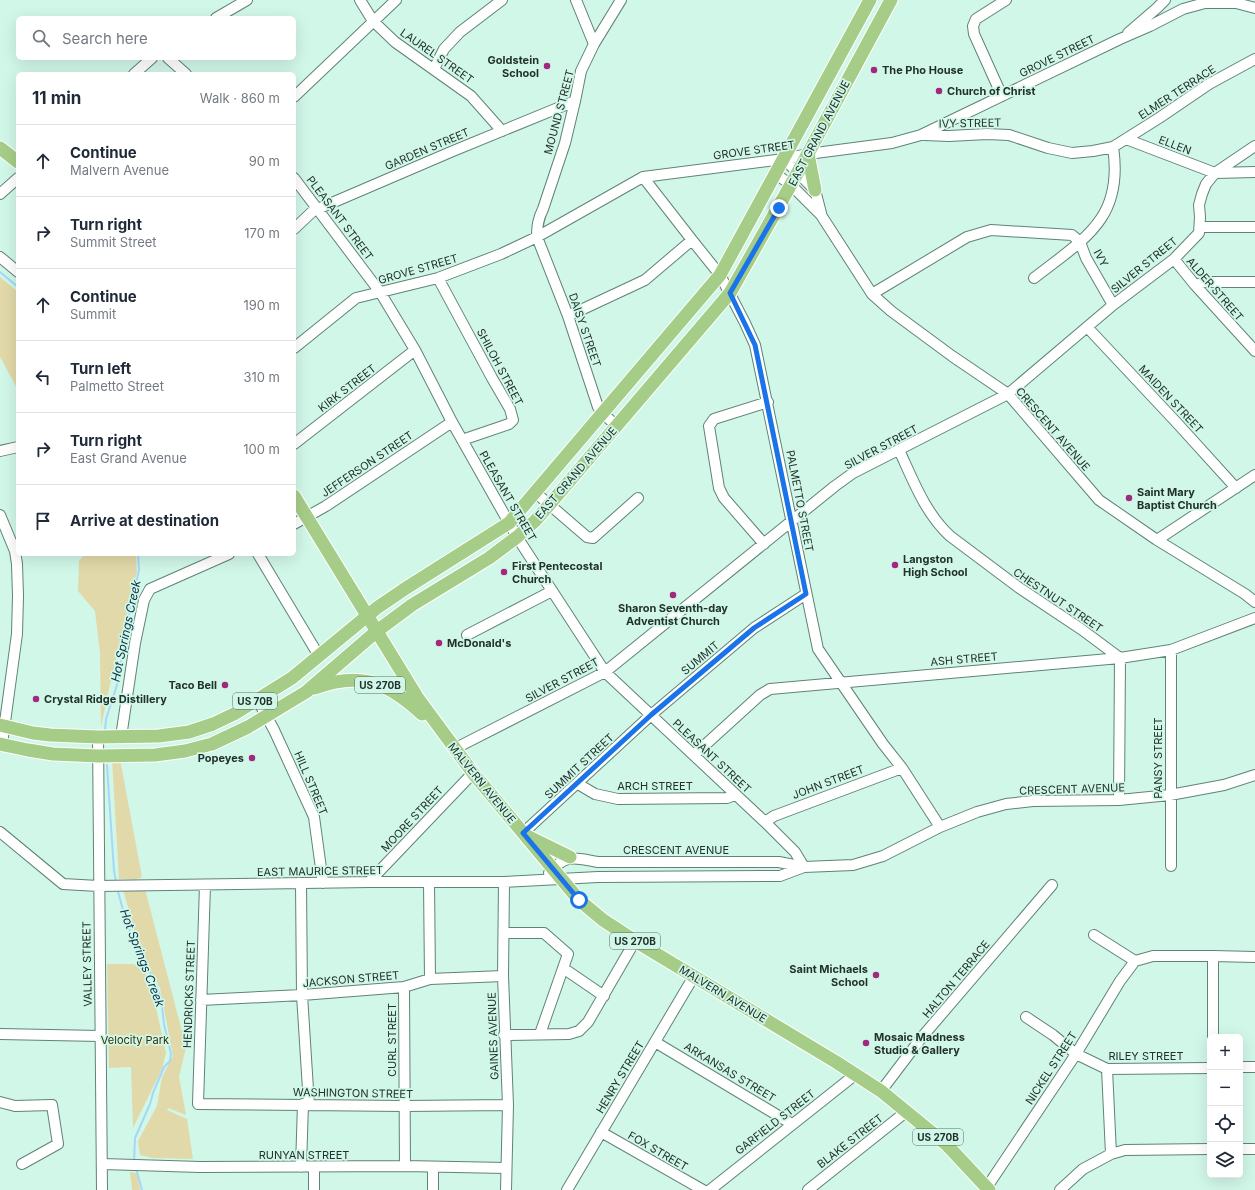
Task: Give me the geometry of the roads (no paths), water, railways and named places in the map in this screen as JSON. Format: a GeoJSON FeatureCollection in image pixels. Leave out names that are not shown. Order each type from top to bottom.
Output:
{"type":"FeatureCollection","features":[{"type":"Feature","properties":{"kind":"main road","name":"EAST GRAND AVENUE"},"geometry":{"type":"LineString","coordinates":[[121,737],[159,736],[189,732],[213,724],[234,714],[292,678],[367,615],[403,590],[509,523],[720,275],[870,0]]}},
{"type":"Feature","properties":{"kind":"main road","name":"EAST GRAND AVENUE"},"geometry":{"type":"LineString","coordinates":[[98,756],[155,755],[185,751],[212,744],[248,727],[306,692],[376,631],[412,605],[489,558],[535,521],[730,293],[791,185],[891,0]]}},
{"type":"Feature","properties":{"kind":"main road"},"geometry":{"type":"LineString","coordinates":[[0,148],[16,160]]}},
{"type":"Feature","properties":{"kind":"main road"},"geometry":{"type":"LineString","coordinates":[[808,154],[815,190]]}},
{"type":"Feature","properties":{"kind":"main road","name":"MALVERN AVENUE"},"geometry":{"type":"LineString","coordinates":[[296,499],[417,697],[441,732],[473,773],[579,900],[602,920],[635,941],[856,1074],[881,1091],[947,1145],[988,1188]]}},
{"type":"Feature","properties":{"kind":"main road","name":"US 270B"},"geometry":{"type":"LineString","coordinates":[[306,692],[327,683],[338,681],[364,680],[378,684],[394,691],[410,702],[441,732]]}},
{"type":"Feature","properties":{"kind":"main road","name":"US 70B"},"geometry":{"type":"LineString","coordinates":[[3,725],[50,736],[98,738],[121,737]]}},
{"type":"Feature","properties":{"kind":"main road","name":"US 70B"},"geometry":{"type":"LineString","coordinates":[[1,744],[53,754],[98,756]]}},
{"type":"Feature","properties":{"kind":"main road"},"geometry":{"type":"LineString","coordinates":[[523,833],[570,857]]}},
{"type":"Feature","properties":{"kind":"street"},"geometry":{"type":"LineString","coordinates":[[219,16],[247,0]]}},
{"type":"Feature","properties":{"kind":"street","name":"LAUREL STREET"},"geometry":{"type":"LineString","coordinates":[[360,0],[373,21],[395,42],[471,96],[502,131]]}},
{"type":"Feature","properties":{"kind":"street"},"geometry":{"type":"LineString","coordinates":[[296,94],[396,0]]}},
{"type":"Feature","properties":{"kind":"street"},"geometry":{"type":"LineString","coordinates":[[434,69],[444,49],[460,32],[502,0]]}},
{"type":"Feature","properties":{"kind":"street"},"geometry":{"type":"LineString","coordinates":[[576,0],[594,44]]}},
{"type":"Feature","properties":{"kind":"street","name":"MOUND STREET"},"geometry":{"type":"LineString","coordinates":[[538,237],[538,218],[543,209],[565,143],[581,71],[594,44],[621,0]]}},
{"type":"Feature","properties":{"kind":"street"},"geometry":{"type":"LineString","coordinates":[[1002,96],[974,34],[973,26],[976,19],[1006,0]]}},
{"type":"Feature","properties":{"kind":"street"},"geometry":{"type":"LineString","coordinates":[[1120,39],[1158,8],[1165,0]]}},
{"type":"Feature","properties":{"kind":"street","name":"GROVE STREET"},"geometry":{"type":"LineString","coordinates":[[296,346],[356,298],[438,278],[501,254],[538,237],[643,177],[784,159],[808,154],[892,143],[921,135],[1183,9],[1205,4],[1236,3],[1255,8]]}},
{"type":"Feature","properties":{"kind":"street","name":"ELMER TERRACE"},"geometry":{"type":"LineString","coordinates":[[1113,147],[1126,140],[1209,84],[1255,59]]}},
{"type":"Feature","properties":{"kind":"street"},"geometry":{"type":"LineString","coordinates":[[136,72],[150,60]]}},
{"type":"Feature","properties":{"kind":"street"},"geometry":{"type":"LineString","coordinates":[[170,60],[184,72]]}},
{"type":"Feature","properties":{"kind":"street","name":"GARDEN STREET"},"geometry":{"type":"LineString","coordinates":[[296,227],[318,208],[575,101]]}},
{"type":"Feature","properties":{"kind":"street","name":"IVY STREET"},"geometry":{"type":"LineString","coordinates":[[921,135],[1009,135],[1048,148],[1072,153],[1094,151],[1113,147]]}},
{"type":"Feature","properties":{"kind":"street","name":"ELLEN"},"geometry":{"type":"LineString","coordinates":[[1126,140],[1215,173]]}},
{"type":"Feature","properties":{"kind":"street"},"geometry":{"type":"LineString","coordinates":[[1255,146],[1215,173],[1206,184],[1199,205],[1200,227],[1255,227]]}},
{"type":"Feature","properties":{"kind":"street"},"geometry":{"type":"LineString","coordinates":[[1034,278],[1080,242],[1100,220],[1109,205],[1114,185],[1115,164],[1113,147]]}},
{"type":"Feature","properties":{"kind":"street","name":"CRESCENT AVENUE"},"geometry":{"type":"LineString","coordinates":[[784,159],[815,190],[821,215]]}},
{"type":"Feature","properties":{"kind":"street"},"geometry":{"type":"LineString","coordinates":[[1215,173],[1255,172]]}},
{"type":"Feature","properties":{"kind":"street","name":"CRESCENT AVENUE"},"geometry":{"type":"LineString","coordinates":[[776,174],[791,185],[821,215],[872,294],[892,312],[952,356],[1008,394],[1099,500],[1157,540],[1245,594],[1255,602]]}},
{"type":"Feature","properties":{"kind":"street","name":"PALMETTO STREET"},"geometry":{"type":"LineString","coordinates":[[643,177],[720,275],[755,345],[818,648],[883,744],[902,768],[940,826]]}},
{"type":"Feature","properties":{"kind":"street"},"geometry":{"type":"LineString","coordinates":[[0,194],[16,180]]}},
{"type":"Feature","properties":{"kind":"street","name":"PLEASANT STREET"},"geometry":{"type":"LineString","coordinates":[[296,180],[380,292],[415,350],[452,422],[517,537],[605,672],[796,852],[804,867]]}},
{"type":"Feature","properties":{"kind":"street","name":"SILVER STREET"},"geometry":{"type":"LineString","coordinates":[[454,749],[605,672],[853,473],[1008,394],[1113,305],[1174,259],[1199,233],[1200,227]]}},
{"type":"Feature","properties":{"kind":"street"},"geometry":{"type":"LineString","coordinates":[[872,294],[967,237],[991,230],[1072,235],[1080,242]]}},
{"type":"Feature","properties":{"kind":"street","name":"DAISY STREET"},"geometry":{"type":"LineString","coordinates":[[538,237],[568,316],[598,407],[602,413],[617,426]]}},
{"type":"Feature","properties":{"kind":"street"},"geometry":{"type":"LineString","coordinates":[[568,316],[645,280],[692,240]]}},
{"type":"Feature","properties":{"kind":"street","name":"IVY"},"geometry":{"type":"LineString","coordinates":[[1080,242],[1086,258],[1113,305]]}},
{"type":"Feature","properties":{"kind":"street"},"geometry":{"type":"LineString","coordinates":[[0,257],[16,270]]}},
{"type":"Feature","properties":{"kind":"street","name":"ALDER STREET"},"geometry":{"type":"LineString","coordinates":[[1174,259],[1195,285],[1255,351]]}},
{"type":"Feature","properties":{"kind":"street","name":"SHILOH STREET"},"geometry":{"type":"LineString","coordinates":[[438,278],[510,409],[513,420],[509,424],[462,440]]}},
{"type":"Feature","properties":{"kind":"street"},"geometry":{"type":"LineString","coordinates":[[1195,285],[1205,282],[1255,282]]}},
{"type":"Feature","properties":{"kind":"street","name":"MAIDEN STREET"},"geometry":{"type":"LineString","coordinates":[[1087,327],[1236,488]]}},
{"type":"Feature","properties":{"kind":"street","name":"KIRK STREET"},"geometry":{"type":"LineString","coordinates":[[296,442],[415,350]]}},
{"type":"Feature","properties":{"kind":"street"},"geometry":{"type":"LineString","coordinates":[[764,544],[724,498],[719,488],[710,426],[714,418],[768,402]]}},
{"type":"Feature","properties":{"kind":"street","name":"JEFFERSON STREET"},"geometry":{"type":"LineString","coordinates":[[296,523],[308,518],[452,422]]}},
{"type":"Feature","properties":{"kind":"street"},"geometry":{"type":"LineString","coordinates":[[0,452],[16,448]]}},
{"type":"Feature","properties":{"kind":"street","name":"CHESTNUT STREET"},"geometry":{"type":"LineString","coordinates":[[899,450],[932,516],[940,527],[1018,587],[1081,629],[1120,658]]}},
{"type":"Feature","properties":{"kind":"street"},"geometry":{"type":"LineString","coordinates":[[1157,540],[1255,475]]}},
{"type":"Feature","properties":{"kind":"street"},"geometry":{"type":"LineString","coordinates":[[536,493],[587,537],[593,538],[638,498]]}},
{"type":"Feature","properties":{"kind":"street"},"geometry":{"type":"LineString","coordinates":[[0,515],[15,551],[18,596],[17,634],[1,744]]}},
{"type":"Feature","properties":{"kind":"street"},"geometry":{"type":"LineString","coordinates":[[121,737],[135,643],[144,600],[150,589],[224,556]]}},
{"type":"Feature","properties":{"kind":"street"},"geometry":{"type":"LineString","coordinates":[[259,556],[319,656]]}},
{"type":"Feature","properties":{"kind":"street"},"geometry":{"type":"LineString","coordinates":[[467,635],[552,591]]}},
{"type":"Feature","properties":{"kind":"street","name":"SUMMIT"},"geometry":{"type":"LineString","coordinates":[[651,715],[754,628],[806,594]]}},
{"type":"Feature","properties":{"kind":"street","name":"ASH STREET"},"geometry":{"type":"LineString","coordinates":[[694,755],[760,695],[770,689],[1120,658],[1171,650],[1255,618]]}},
{"type":"Feature","properties":{"kind":"street","name":"PANSY STREET"},"geometry":{"type":"LineString","coordinates":[[1171,650],[1171,866]]}},
{"type":"Feature","properties":{"kind":"street"},"geometry":{"type":"LineString","coordinates":[[1119,800],[1120,658]]}},
{"type":"Feature","properties":{"kind":"street","name":"HILL STREET"},"geometry":{"type":"LineString","coordinates":[[257,699],[267,716],[314,817],[323,883]]}},
{"type":"Feature","properties":{"kind":"street","name":"SUMMIT STREET"},"geometry":{"type":"LineString","coordinates":[[523,833],[578,784],[651,715]]}},
{"type":"Feature","properties":{"kind":"street","name":"VALLEY STREET"},"geometry":{"type":"LineString","coordinates":[[98,738],[103,886],[100,1036],[103,1164],[102,1190]]}},
{"type":"Feature","properties":{"kind":"street","name":"JOHN STREET"},"geometry":{"type":"LineString","coordinates":[[765,822],[774,816],[902,768]]}},
{"type":"Feature","properties":{"kind":"street","name":"MOORE STREET"},"geometry":{"type":"LineString","coordinates":[[369,882],[473,773]]}},
{"type":"Feature","properties":{"kind":"street","name":"CRESCENT AVENUE"},"geometry":{"type":"LineString","coordinates":[[570,857],[598,862],[779,862],[804,867],[853,865],[883,856],[940,826],[977,812],[1006,804],[1033,801],[1119,800],[1170,795],[1224,785],[1255,775]]}},
{"type":"Feature","properties":{"kind":"street","name":"ARCH STREET"},"geometry":{"type":"LineString","coordinates":[[578,784],[595,794],[618,799],[727,798],[735,795]]}},
{"type":"Feature","properties":{"kind":"street","name":"EAST MAURICE STREET"},"geometry":{"type":"LineString","coordinates":[[0,832],[63,884],[123,886],[369,882],[504,882],[542,881],[556,874]]}},
{"type":"Feature","properties":{"kind":"street"},"geometry":{"type":"LineString","coordinates":[[556,874],[570,857]]}},
{"type":"Feature","properties":{"kind":"street"},"geometry":{"type":"LineString","coordinates":[[598,862],[598,877]]}},
{"type":"Feature","properties":{"kind":"street"},"geometry":{"type":"LineString","coordinates":[[693,862],[693,877]]}},
{"type":"Feature","properties":{"kind":"street","name":"CRESCENT AVENUE"},"geometry":{"type":"LineString","coordinates":[[556,874],[598,877],[780,876],[804,867]]}},
{"type":"Feature","properties":{"kind":"street"},"geometry":{"type":"LineString","coordinates":[[429,882],[430,979]]}},
{"type":"Feature","properties":{"kind":"street","name":"GAINES AVENUE"},"geometry":{"type":"LineString","coordinates":[[504,882],[504,1035],[508,1105],[506,1190]]}},
{"type":"Feature","properties":{"kind":"street"},"geometry":{"type":"LineString","coordinates":[[301,883],[302,995],[306,1104],[301,1167]]}},
{"type":"Feature","properties":{"kind":"street","name":"HENDRICKS STREET"},"geometry":{"type":"LineString","coordinates":[[198,1104],[205,885]]}},
{"type":"Feature","properties":{"kind":"street","name":"HALTON TERRACE"},"geometry":{"type":"LineString","coordinates":[[881,1091],[922,1037],[1052,885]]}},
{"type":"Feature","properties":{"kind":"street"},"geometry":{"type":"LineString","coordinates":[[504,933],[544,933],[568,954],[540,1034]]}},
{"type":"Feature","properties":{"kind":"street"},"geometry":{"type":"LineString","coordinates":[[1094,935],[1135,961],[1154,956],[1255,957]]}},
{"type":"Feature","properties":{"kind":"street"},"geometry":{"type":"LineString","coordinates":[[504,1035],[569,1034],[579,1032],[588,1022],[604,996],[635,941]]}},
{"type":"Feature","properties":{"kind":"street"},"geometry":{"type":"LineString","coordinates":[[1213,956],[1213,1034]]}},
{"type":"Feature","properties":{"kind":"street","name":"NICKEL STREET"},"geometry":{"type":"LineString","coordinates":[[988,1188],[1076,1054],[1120,981],[1135,961]]}},
{"type":"Feature","properties":{"kind":"street"},"geometry":{"type":"LineString","coordinates":[[563,968],[604,996]]}},
{"type":"Feature","properties":{"kind":"street","name":"JACKSON STREET"},"geometry":{"type":"LineString","coordinates":[[201,1000],[302,995],[404,987],[430,979],[503,976]]}},
{"type":"Feature","properties":{"kind":"street","name":"HENRY STREET"},"geometry":{"type":"LineString","coordinates":[[567,1190],[694,976]]}},
{"type":"Feature","properties":{"kind":"street","name":"CURL STREET"},"geometry":{"type":"LineString","coordinates":[[404,987],[405,1166]]}},
{"type":"Feature","properties":{"kind":"street","name":"RILEY STREET"},"geometry":{"type":"LineString","coordinates":[[1026,1017],[1053,1035],[1076,1054],[1107,1069],[1207,1068]]}},
{"type":"Feature","properties":{"kind":"street"},"geometry":{"type":"LineString","coordinates":[[0,1034],[100,1036]]}},
{"type":"Feature","properties":{"kind":"street","name":"ARKANSAS STREET"},"geometry":{"type":"LineString","coordinates":[[655,1042],[792,1124]]}},
{"type":"Feature","properties":{"kind":"street"},"geometry":{"type":"LineString","coordinates":[[1243,1068],[1255,1067]]}},
{"type":"Feature","properties":{"kind":"street"},"geometry":{"type":"LineString","coordinates":[[1107,1069],[1111,1154]]}},
{"type":"Feature","properties":{"kind":"street","name":"GARFIELD STREET"},"geometry":{"type":"LineString","coordinates":[[710,1190],[856,1074]]}},
{"type":"Feature","properties":{"kind":"street"},"geometry":{"type":"LineString","coordinates":[[0,1102],[15,1106],[52,1105],[58,1144],[22,1164]]}},
{"type":"Feature","properties":{"kind":"street","name":"WASHINGTON STREET"},"geometry":{"type":"LineString","coordinates":[[198,1104],[404,1106],[508,1105]]}},
{"type":"Feature","properties":{"kind":"street","name":"BLAKE STREET"},"geometry":{"type":"LineString","coordinates":[[808,1190],[907,1112]]}},
{"type":"Feature","properties":{"kind":"street","name":"FOX STREET"},"geometry":{"type":"LineString","coordinates":[[601,1132],[703,1190]]}},
{"type":"Feature","properties":{"kind":"street"},"geometry":{"type":"LineString","coordinates":[[1060,1190],[1083,1169],[1111,1154],[1125,1150],[1207,1149]]}},
{"type":"Feature","properties":{"kind":"street"},"geometry":{"type":"LineString","coordinates":[[1243,1149],[1255,1149]]}},
{"type":"Feature","properties":{"kind":"street","name":"RUNYAN STREET"},"geometry":{"type":"LineString","coordinates":[[103,1164],[506,1168]]}},
{"type":"Feature","properties":{"kind":"street"},"geometry":{"type":"LineString","coordinates":[[314,1167],[314,1190]]}},
{"type":"Feature","properties":{"kind":"street"},"geometry":{"type":"LineString","coordinates":[[433,1167],[433,1190]]}},
{"type":"Feature","properties":{"kind":"waterway","name":"Hot Springs Creek"},"geometry":{"type":"LineString","coordinates":[[0,272],[16,285]]}},
{"type":"Feature","properties":{"kind":"waterway","name":"Hot Springs Creek"},"geometry":{"type":"LineString","coordinates":[[105,730],[106,719],[117,685],[128,619],[139,570],[138,556]]}},
{"type":"Feature","properties":{"kind":"waterway","name":"Hot Springs Creek"},"geometry":{"type":"LineString","coordinates":[[107,765],[116,882]]}},
{"type":"Feature","properties":{"kind":"waterway","name":"Hot Springs Creek"},"geometry":{"type":"LineString","coordinates":[[117,888],[126,921],[138,951],[151,974],[161,998],[164,1024],[171,1054],[170,1061],[164,1067],[135,1138],[134,1162]]}},
{"type":"Feature","properties":{"kind":"waterway","name":"Hot Springs Creek"},"geometry":{"type":"LineString","coordinates":[[136,1168],[142,1190]]}},
{"type":"Feature","properties":{"kind":"place","name":"Goldstein School"},"geometry":{"type":"Point","coordinates":[547,66]}},
{"type":"Feature","properties":{"kind":"place","name":"The Pho House"},"geometry":{"type":"Point","coordinates":[874,70]}},
{"type":"Feature","properties":{"kind":"place","name":"Church of Christ"},"geometry":{"type":"Point","coordinates":[939,91]}},
{"type":"Feature","properties":{"kind":"place","name":"Saint Mary Baptist Church"},"geometry":{"type":"Point","coordinates":[1129,498]}},
{"type":"Feature","properties":{"kind":"place","name":"Langston High School"},"geometry":{"type":"Point","coordinates":[895,565]}},
{"type":"Feature","properties":{"kind":"place","name":"First Pentecostal Church"},"geometry":{"type":"Point","coordinates":[504,572]}},
{"type":"Feature","properties":{"kind":"place","name":"Sharon Seventh-day Adventist Church"},"geometry":{"type":"Point","coordinates":[673,595]}},
{"type":"Feature","properties":{"kind":"place","name":"McDonald's"},"geometry":{"type":"Point","coordinates":[439,643]}},
{"type":"Feature","properties":{"kind":"place","name":"Taco Bell"},"geometry":{"type":"Point","coordinates":[225,685]}},
{"type":"Feature","properties":{"kind":"place","name":"Crystal Ridge Distillery"},"geometry":{"type":"Point","coordinates":[36,699]}},
{"type":"Feature","properties":{"kind":"place","name":"Popeyes"},"geometry":{"type":"Point","coordinates":[252,758]}},
{"type":"Feature","properties":{"kind":"place","name":"Saint Michaels School"},"geometry":{"type":"Point","coordinates":[876,975]}},
{"type":"Feature","properties":{"kind":"place","name":"Mosaic Madness Studio & Gallery"},"geometry":{"type":"Point","coordinates":[866,1043]}},
{"type":"Feature","properties":{"kind":"park label","name":"Velocity Park"},"geometry":{"type":"Point","coordinates":[135,1040]}}]}
